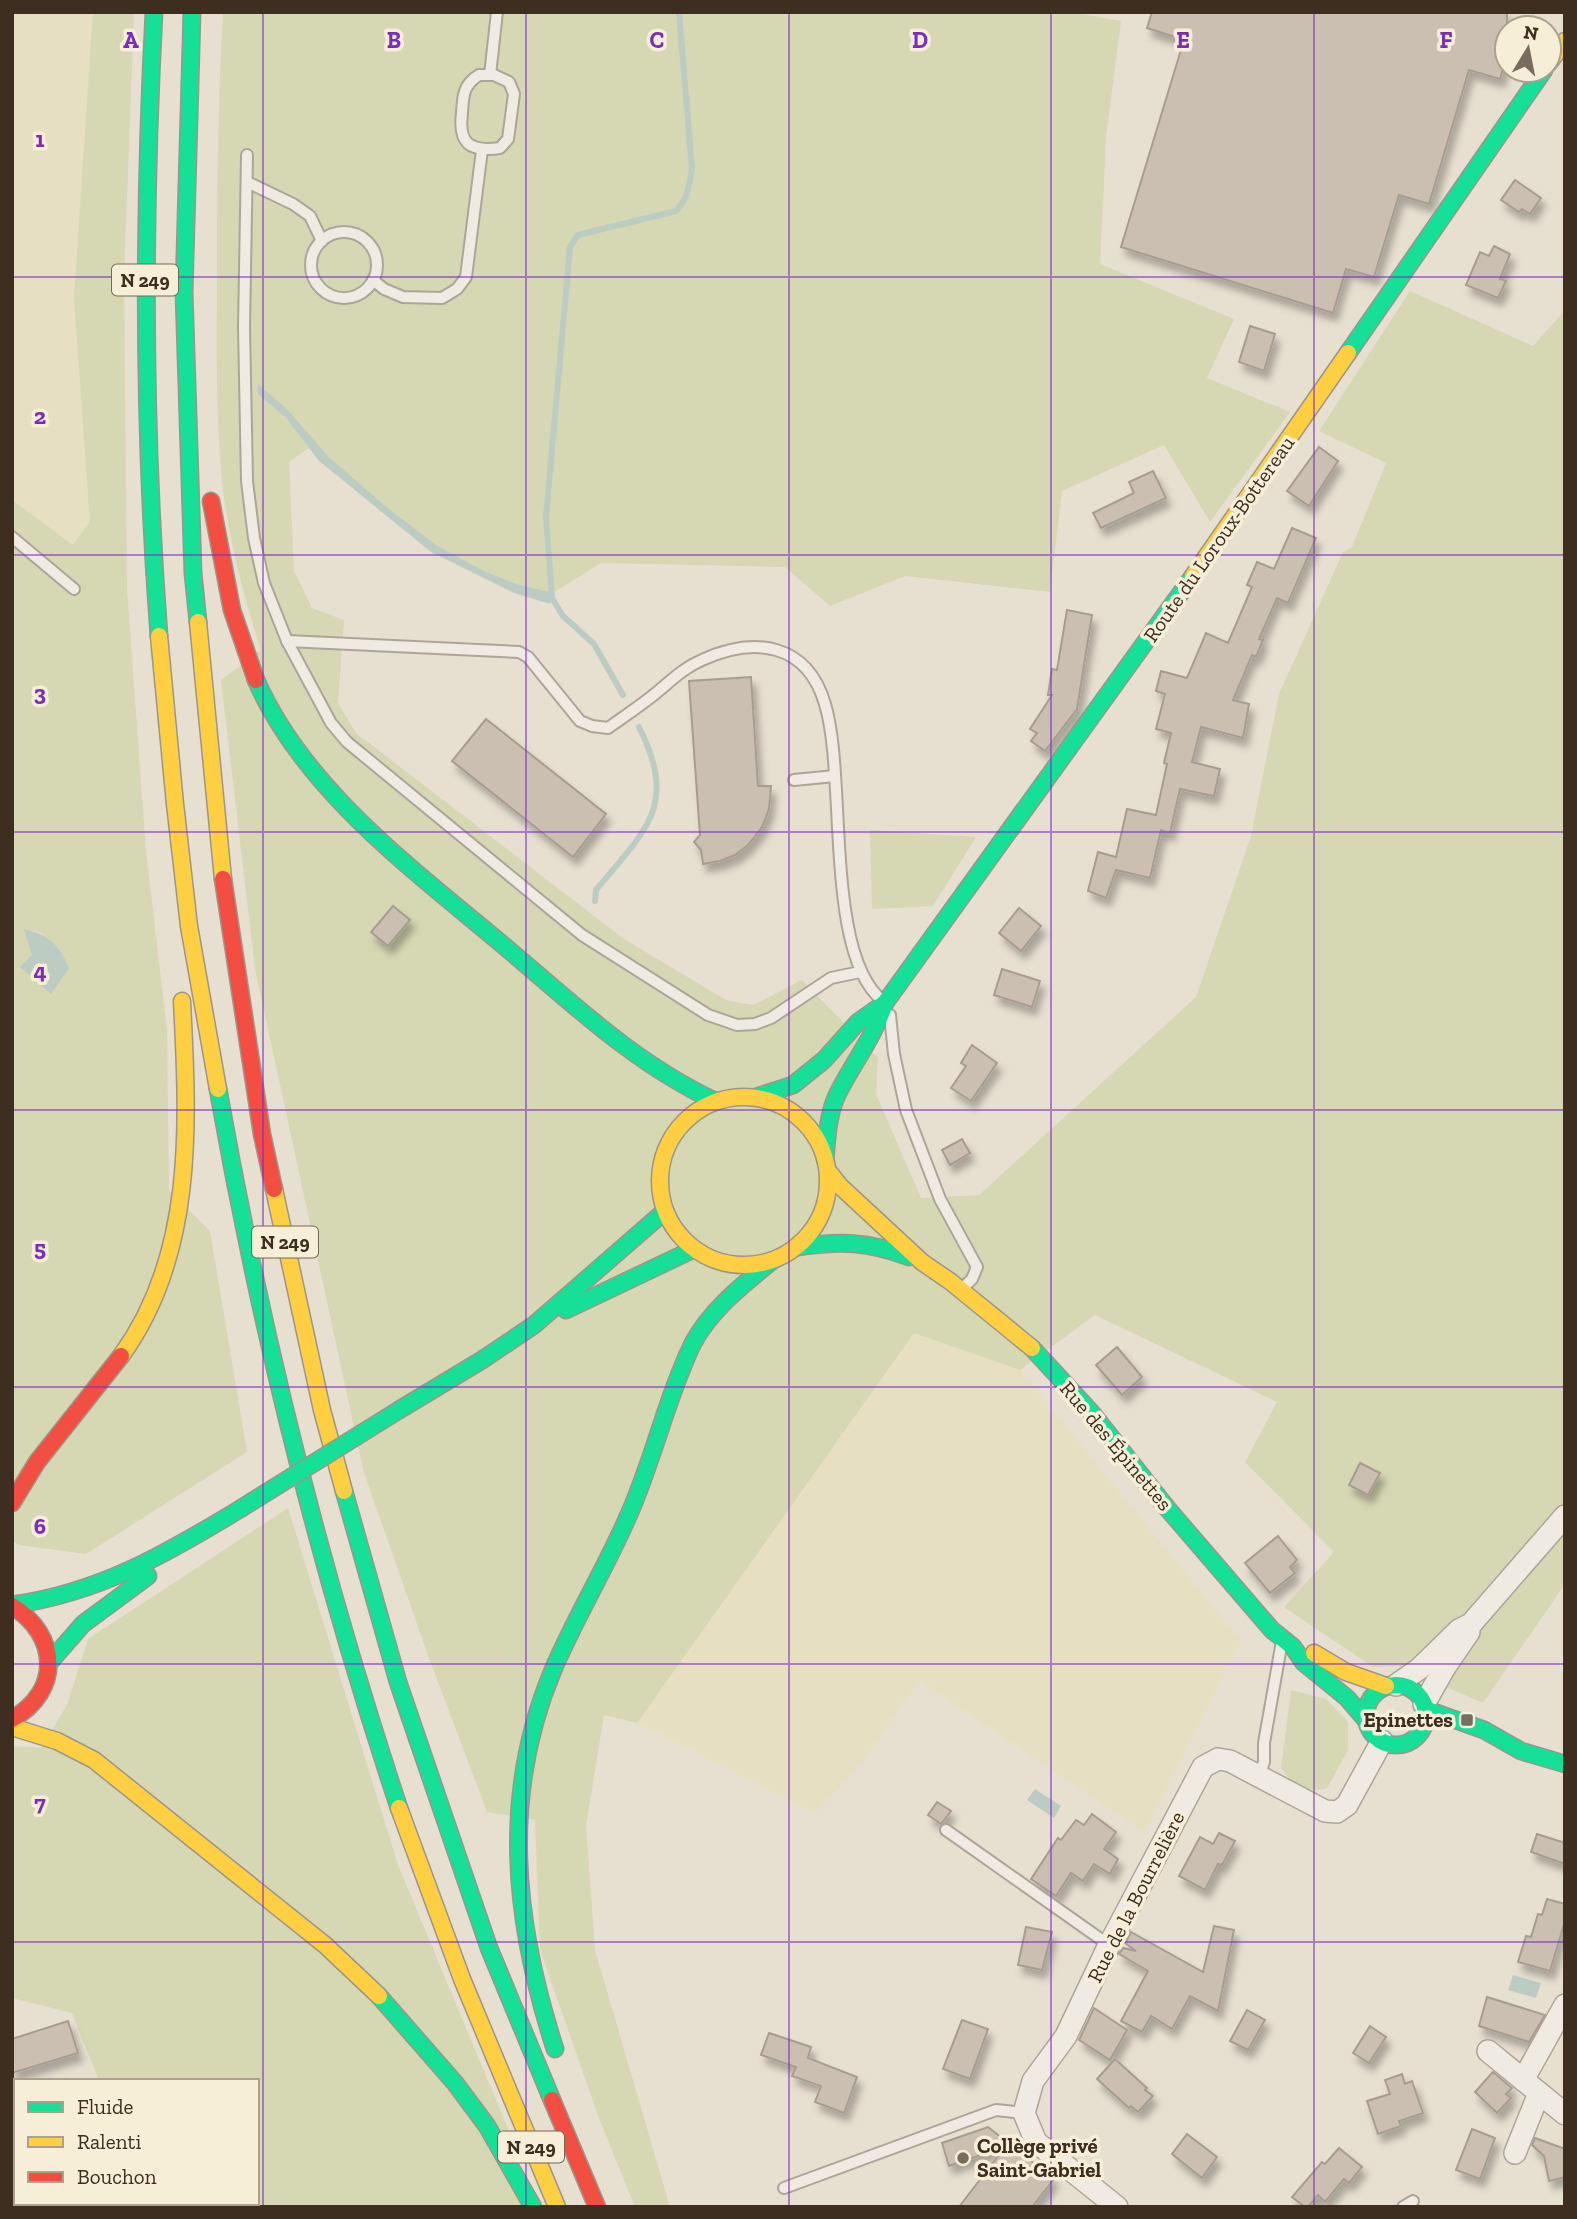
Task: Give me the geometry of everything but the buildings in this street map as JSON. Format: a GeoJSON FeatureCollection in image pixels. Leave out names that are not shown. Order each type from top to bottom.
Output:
{"type":"FeatureCollection","features":[{"type":"Feature","properties":{"kind":"main road","name":"N 249"},"geometry":{"type":"LineString","coordinates":[[154,12],[145,261],[149,476],[165,700],[188,920],[216,1084],[277,1380],[307,1500],[372,1723],[432,1900],[505,2086],[557,2207]]}},
{"type":"Feature","properties":{"kind":"main road","name":"N 249"},"geometry":{"type":"LineString","coordinates":[[192,12],[183,261],[187,463],[194,596],[208,763],[230,933],[250,1056],[281,1224],[363,1563],[438,1801],[490,1947],[597,2207]]}},
{"type":"Feature","properties":{"kind":"main road","name":"Route du Loroux-Bottereau"},"geometry":{"type":"LineString","coordinates":[[827,1165],[828,1126],[836,1097],[877,1027],[885,1003],[1158,626],[1534,84]]}},
{"type":"Feature","properties":{"kind":"main road"},"geometry":{"type":"LineString","coordinates":[[183,261],[200,297],[205,439]]}},
{"type":"Feature","properties":{"kind":"main road"},"geometry":{"type":"LineString","coordinates":[[209,486],[221,564],[245,654],[271,711],[299,752],[336,795],[386,844],[629,1052],[694,1092],[715,1101]]}},
{"type":"Feature","properties":{"kind":"main road"},"geometry":{"type":"LineString","coordinates":[[180,965],[179,955],[188,920]]}},
{"type":"Feature","properties":{"kind":"main road"},"geometry":{"type":"LineString","coordinates":[[12,1503],[35,1466],[128,1346],[166,1269],[180,1213],[184,1180],[181,986]]}},
{"type":"Feature","properties":{"kind":"main road","name":"Route du Loroux-Bottereau"},"geometry":{"type":"LineString","coordinates":[[756,1097],[793,1085],[824,1060],[859,1022],[885,1003]]}},
{"type":"Feature","properties":{"kind":"main road"},"geometry":{"type":"LineString","coordinates":[[558,2060],[528,1954],[519,1881],[521,1793],[537,1715],[569,1634],[629,1515],[652,1459],[683,1365],[698,1332],[719,1306],[774,1260],[797,1247],[814,1227],[824,1208],[827,1165],[816,1137],[798,1116],[779,1104],[756,1097],[715,1101],[682,1123],[663,1155],[659,1178],[665,1211],[675,1229],[694,1249],[716,1260],[730,1264],[754,1265],[774,1260]]}},
{"type":"Feature","properties":{"kind":"main road","name":"Rue des Épinettes"},"geometry":{"type":"LineString","coordinates":[[827,1165],[840,1186],[922,1262],[961,1290],[1037,1353],[1091,1412],[1225,1577],[1288,1642],[1304,1663],[1347,1698],[1366,1720]]}},
{"type":"Feature","properties":{"kind":"main road"},"geometry":{"type":"LineString","coordinates":[[12,1606],[39,1603],[85,1591],[136,1568],[199,1534],[482,1360],[534,1325],[665,1211]]}},
{"type":"Feature","properties":{"kind":"main road","name":"Rue des Épinettes"},"geometry":{"type":"LineString","coordinates":[[797,1247],[859,1241],[884,1246],[922,1262]]}},
{"type":"Feature","properties":{"kind":"main road"},"geometry":{"type":"LineString","coordinates":[[534,1325],[694,1249]]}},
{"type":"Feature","properties":{"kind":"main road"},"geometry":{"type":"LineString","coordinates":[[49,1663],[83,1623],[199,1534]]}},
{"type":"Feature","properties":{"kind":"main road"},"geometry":{"type":"LineString","coordinates":[[12,1606],[27,1615],[39,1629],[47,1645],[49,1663],[45,1684],[35,1703],[12,1719]]}},
{"type":"Feature","properties":{"kind":"main road","name":"Rue des Épinettes"},"geometry":{"type":"LineString","coordinates":[[1288,1642],[1346,1672],[1391,1686]]}},
{"type":"Feature","properties":{"kind":"main road"},"geometry":{"type":"LineString","coordinates":[[1391,1686],[1413,1690],[1424,1707],[1425,1721],[1419,1733],[1406,1743],[1390,1744],[1382,1741],[1375,1736],[1366,1720],[1370,1700],[1391,1686]]}},
{"type":"Feature","properties":{"kind":"main road"},"geometry":{"type":"LineString","coordinates":[[1424,1707],[1483,1730],[1521,1751]]}},
{"type":"Feature","properties":{"kind":"main road"},"geometry":{"type":"LineString","coordinates":[[12,1727],[57,1741],[94,1760],[325,1945],[380,1997],[455,2083],[487,2126],[533,2207]]}},
{"type":"Feature","properties":{"kind":"main road"},"geometry":{"type":"LineString","coordinates":[[1419,1733],[1441,1738]]}},
{"type":"Feature","properties":{"kind":"main road"},"geometry":{"type":"LineString","coordinates":[[1480,1747],[1521,1751],[1565,1764]]}},
{"type":"Feature","properties":{"kind":"main road"},"geometry":{"type":"LineString","coordinates":[[586,2181],[591,2147]]}},
{"type":"Feature","properties":{"kind":"street"},"geometry":{"type":"LineString","coordinates":[[1391,1686],[1419,1669],[1459,1630],[1471,1624],[1565,1516]]}},
{"type":"Feature","properties":{"kind":"street"},"geometry":{"type":"LineString","coordinates":[[1424,1707],[1445,1667],[1468,1636],[1471,1624]]}},
{"type":"Feature","properties":{"kind":"street","name":"Rue de la Bourrelière"},"geometry":{"type":"LineString","coordinates":[[1024,2113],[1033,2081],[1066,2036],[1109,1945],[1203,1767],[1218,1759],[1230,1761],[1325,1811],[1337,1812],[1347,1805],[1382,1741]]}},
{"type":"Feature","properties":{"kind":"street"},"geometry":{"type":"LineString","coordinates":[[1515,2153],[1531,2087],[1565,2005]]}},
{"type":"Feature","properties":{"kind":"street"},"geometry":{"type":"LineString","coordinates":[[1488,2051],[1565,2115]]}},
{"type":"Feature","properties":{"kind":"street"},"geometry":{"type":"LineString","coordinates":[[1024,2113],[1036,2142],[1117,2207]]}},
{"type":"Feature","properties":{"kind":"lane"},"geometry":{"type":"LineString","coordinates":[[490,75],[498,12]]}},
{"type":"Feature","properties":{"kind":"lane"},"geometry":{"type":"LineString","coordinates":[[479,75],[490,75],[509,82],[514,94],[508,139],[500,148],[482,150],[466,143],[461,134],[464,92],[468,82],[479,75]]}},
{"type":"Feature","properties":{"kind":"lane"},"geometry":{"type":"LineString","coordinates":[[373,280],[403,298],[442,298],[457,289],[466,277],[482,150]]}},
{"type":"Feature","properties":{"kind":"lane"},"geometry":{"type":"LineString","coordinates":[[247,155],[244,327],[247,481],[254,538],[264,583],[287,641],[331,723],[347,742],[582,935],[708,1015],[737,1025],[755,1024],[771,1018],[831,978],[860,972]]}},
{"type":"Feature","properties":{"kind":"lane"},"geometry":{"type":"LineString","coordinates":[[247,182],[293,204],[310,216],[322,241]]}},
{"type":"Feature","properties":{"kind":"lane"},"geometry":{"type":"LineString","coordinates":[[343,232],[364,239],[372,247],[376,258],[377,270],[373,280],[359,295],[338,298],[328,294],[320,288],[311,269],[315,249],[322,241],[343,232]]}},
{"type":"Feature","properties":{"kind":"lane"},"geometry":{"type":"LineString","coordinates":[[12,537],[74,589]]}},
{"type":"Feature","properties":{"kind":"lane"},"geometry":{"type":"LineString","coordinates":[[287,641],[519,652],[528,657],[580,721],[607,728],[652,697],[677,674],[703,659],[737,648],[762,646],[783,651],[799,662],[815,681],[826,705],[835,776],[846,919],[860,972],[873,994],[885,1003],[892,1021],[894,1054],[906,1110],[940,1199],[977,1267],[972,1279],[961,1290]]}},
{"type":"Feature","properties":{"kind":"lane"},"geometry":{"type":"LineString","coordinates":[[794,780],[835,776]]}},
{"type":"Feature","properties":{"kind":"lane"},"geometry":{"type":"LineString","coordinates":[[1259,1776],[1288,1642]]}},
{"type":"Feature","properties":{"kind":"lane"},"geometry":{"type":"LineString","coordinates":[[946,1830],[1109,1945]]}},
{"type":"Feature","properties":{"kind":"lane"},"geometry":{"type":"LineString","coordinates":[[784,2188],[996,2110],[1024,2113]]}},
{"type":"Feature","properties":{"kind":"shaded area"},"geometry":{"type":"Polygon","coordinates":[[[12,12],[93,12],[74,298],[90,522],[74,545],[12,500],[12,12]]]}},
{"type":"Feature","properties":{"kind":"shaded area"},"geometry":{"type":"Polygon","coordinates":[[[258,384],[289,411],[329,457],[436,545],[486,572],[517,584],[553,593],[550,604],[514,593],[431,552],[319,461],[286,418],[258,394],[258,384]]]}},
{"type":"Feature","properties":{"kind":"shaded area"},"geometry":{"type":"Polygon","coordinates":[[[24,929],[40,934],[52,942],[62,953],[69,968],[51,994],[20,967],[32,955],[24,929]]]}},
{"type":"Feature","properties":{"kind":"shaded area"},"geometry":{"type":"Polygon","coordinates":[[[914,1333],[1020,1370],[1241,1641],[1144,1832],[919,1680],[860,1765],[815,1813],[637,1723],[914,1333]]]}},
{"type":"Feature","properties":{"kind":"shaded area"},"geometry":{"type":"Polygon","coordinates":[[[1035,1789],[1061,1806],[1054,1818],[1027,1800],[1035,1789]]]}},
{"type":"Feature","properties":{"kind":"shaded area"},"geometry":{"type":"Polygon","coordinates":[[[1513,1975],[1541,1983],[1536,1998],[1508,1990],[1513,1975]]]}},
{"type":"Feature","properties":{"kind":"green space"},"geometry":{"type":"Polygon","coordinates":[[[93,12],[134,12],[124,275],[127,588],[146,851],[167,1030],[169,1190],[210,1231],[247,1452],[86,1554],[19,1545],[12,1541],[12,500],[73,545],[90,522],[74,298],[93,12]],[[25,929],[32,956],[29,957],[58,948],[41,933],[25,929]]]}},
{"type":"Feature","properties":{"kind":"green space"},"geometry":{"type":"Polygon","coordinates":[[[223,12],[1071,12],[1121,21],[1106,137],[1100,264],[1234,319],[1207,378],[1290,412],[1210,522],[1164,445],[1062,491],[1050,592],[905,576],[830,606],[785,567],[601,563],[553,593],[517,584],[486,572],[436,545],[329,457],[289,411],[258,394],[286,418],[309,448],[289,462],[294,571],[312,608],[344,620],[338,703],[356,733],[624,939],[726,1000],[753,1005],[802,980],[878,1058],[876,1094],[921,1198],[979,1195],[1196,997],[1251,836],[1279,694],[1343,552],[1352,547],[1386,463],[1319,431],[1410,291],[1533,346],[1565,310],[1565,1584],[1483,1703],[1398,1666],[1373,1667],[1284,1607],[1334,1552],[1245,1462],[1277,1402],[1095,1315],[1020,1370],[914,1333],[637,1723],[604,1715],[586,1826],[595,1950],[670,2207],[635,2207],[600,2121],[540,1950],[535,1820],[487,1812],[364,1473],[255,969],[221,680],[261,650],[243,591],[230,530],[223,490],[219,436],[217,207],[223,12]]]}},
{"type":"Feature","properties":{"kind":"green space"},"geometry":{"type":"Polygon","coordinates":[[[870,830],[976,837],[933,906],[872,909],[870,830]]]}},
{"type":"Feature","properties":{"kind":"green space"},"geometry":{"type":"Polygon","coordinates":[[[288,1508],[398,1865],[509,2131],[531,2207],[103,2207],[259,2205],[259,2079],[98,2079],[72,2013],[12,1998],[12,1746],[41,1748],[67,1705],[88,1639],[288,1508]]]}},
{"type":"Feature","properties":{"kind":"green space"},"geometry":{"type":"Polygon","coordinates":[[[1291,1690],[1326,1699],[1348,1722],[1348,1750],[1327,1788],[1313,1790],[1301,1787],[1281,1768],[1291,1690]]]}},
{"type":"Feature","properties":{"kind":"waterway"},"geometry":{"type":"LineString","coordinates":[[623,695],[594,644],[563,616],[552,598],[546,517],[570,247],[578,235],[676,211],[686,197],[689,186],[692,169],[679,12]]}},
{"type":"Feature","properties":{"kind":"waterway"},"geometry":{"type":"LineString","coordinates":[[595,901],[596,890],[642,833],[656,798],[656,778],[651,755],[639,727]]}},
{"type":"Feature","properties":{"kind":"traffic: fast"},"geometry":{"type":"LineString","coordinates":[[154,12],[146,324],[150,480],[159,636]]}},
{"type":"Feature","properties":{"kind":"traffic: fast"},"geometry":{"type":"LineString","coordinates":[[192,12],[184,292],[193,573],[198,622]]}},
{"type":"Feature","properties":{"kind":"traffic: fast"},"geometry":{"type":"LineString","coordinates":[[1348,353],[1534,84]]}},
{"type":"Feature","properties":{"kind":"traffic: fast"},"geometry":{"type":"LineString","coordinates":[[825,1159],[828,1126],[834,1102],[875,1027],[885,1003],[1193,576]]}},
{"type":"Feature","properties":{"kind":"traffic: fast"},"geometry":{"type":"LineString","coordinates":[[256,680],[277,721],[304,759],[334,795],[402,861],[607,1033],[659,1070],[715,1101]]}},
{"type":"Feature","properties":{"kind":"traffic: fast"},"geometry":{"type":"LineString","coordinates":[[756,1097],[793,1085],[824,1060],[858,1022],[885,1003]]}},
{"type":"Feature","properties":{"kind":"traffic: fast"},"geometry":{"type":"LineString","coordinates":[[218,1089],[253,1271],[295,1452],[344,1631],[399,1808]]}},
{"type":"Feature","properties":{"kind":"traffic: fast"},"geometry":{"type":"LineString","coordinates":[[399,1410],[534,1325],[665,1211]]}},
{"type":"Feature","properties":{"kind":"traffic: fast"},"geometry":{"type":"LineString","coordinates":[[797,1247],[827,1244],[867,1245],[909,1257]]}},
{"type":"Feature","properties":{"kind":"traffic: fast"},"geometry":{"type":"LineString","coordinates":[[566,1310],[694,1249]]}},
{"type":"Feature","properties":{"kind":"traffic: fast"},"geometry":{"type":"LineString","coordinates":[[555,2049],[530,1954],[522,1906],[519,1859],[525,1765],[536,1717],[562,1650],[630,1512],[693,1343],[719,1308],[773,1260]]}},
{"type":"Feature","properties":{"kind":"traffic: fast"},"geometry":{"type":"LineString","coordinates":[[1032,1348],[1091,1412],[1167,1508],[1272,1630],[1293,1647],[1304,1663],[1347,1698],[1366,1720]]}},
{"type":"Feature","properties":{"kind":"traffic: fast"},"geometry":{"type":"LineString","coordinates":[[240,1509],[399,1410]]}},
{"type":"Feature","properties":{"kind":"traffic: fast"},"geometry":{"type":"LineString","coordinates":[[344,1491],[398,1682],[489,1948],[552,2100]]}},
{"type":"Feature","properties":{"kind":"traffic: fast"},"geometry":{"type":"LineString","coordinates":[[12,1605],[44,1599],[103,1581],[158,1556],[240,1509]]}},
{"type":"Feature","properties":{"kind":"traffic: fast"},"geometry":{"type":"LineString","coordinates":[[49,1663],[83,1624],[148,1576]]}},
{"type":"Feature","properties":{"kind":"traffic: fast"},"geometry":{"type":"LineString","coordinates":[[1396,1685],[1413,1690],[1421,1698],[1426,1715],[1421,1732],[1413,1740],[1396,1745],[1379,1740],[1371,1732],[1366,1715],[1371,1698],[1379,1690],[1396,1685]]}},
{"type":"Feature","properties":{"kind":"traffic: fast"},"geometry":{"type":"LineString","coordinates":[[1425,1709],[1484,1730],[1521,1751],[1565,1764]]}},
{"type":"Feature","properties":{"kind":"traffic: fast"},"geometry":{"type":"LineString","coordinates":[[379,1996],[455,2083],[487,2126],[533,2207]]}},
{"type":"Feature","properties":{"kind":"traffic: slow"},"geometry":{"type":"LineString","coordinates":[[1193,576],[1348,353]]}},
{"type":"Feature","properties":{"kind":"traffic: slow"},"geometry":{"type":"LineString","coordinates":[[198,622],[223,879]]}},
{"type":"Feature","properties":{"kind":"traffic: slow"},"geometry":{"type":"LineString","coordinates":[[159,636],[189,926],[218,1089]]}},
{"type":"Feature","properties":{"kind":"traffic: slow"},"geometry":{"type":"LineString","coordinates":[[121,1356],[145,1316],[163,1274],[175,1230],[185,1139],[182,1001]]}},
{"type":"Feature","properties":{"kind":"traffic: slow"},"geometry":{"type":"LineString","coordinates":[[744,1097],[776,1103],[804,1121],[822,1149],[828,1181],[822,1213],[804,1241],[776,1259],[744,1265],[712,1259],[684,1241],[666,1213],[660,1181],[666,1149],[684,1121],[712,1103],[744,1097]]}},
{"type":"Feature","properties":{"kind":"traffic: slow"},"geometry":{"type":"LineString","coordinates":[[828,1171],[840,1186],[922,1262],[951,1282],[1032,1348]]}},
{"type":"Feature","properties":{"kind":"traffic: slow"},"geometry":{"type":"LineString","coordinates":[[274,1189],[322,1410],[344,1491]]}},
{"type":"Feature","properties":{"kind":"traffic: slow"},"geometry":{"type":"LineString","coordinates":[[1314,1653],[1346,1672],[1386,1686]]}},
{"type":"Feature","properties":{"kind":"traffic: slow"},"geometry":{"type":"LineString","coordinates":[[12,1727],[57,1741],[94,1760],[325,1945],[379,1996]]}},
{"type":"Feature","properties":{"kind":"traffic: slow"},"geometry":{"type":"LineString","coordinates":[[399,1808],[462,1979],[557,2207]]}},
{"type":"Feature","properties":{"kind":"traffic: jam"},"geometry":{"type":"LineString","coordinates":[[211,501],[232,610],[256,680]]}},
{"type":"Feature","properties":{"kind":"traffic: jam"},"geometry":{"type":"LineString","coordinates":[[223,879],[262,1134],[274,1189]]}},
{"type":"Feature","properties":{"kind":"traffic: jam"},"geometry":{"type":"LineString","coordinates":[[12,1503],[37,1462],[121,1356]]}},
{"type":"Feature","properties":{"kind":"traffic: jam"},"geometry":{"type":"LineString","coordinates":[[12,1606],[28,1618],[39,1632],[46,1647],[48,1663],[40,1694],[12,1719]]}},
{"type":"Feature","properties":{"kind":"traffic: jam"},"geometry":{"type":"LineString","coordinates":[[552,2100],[597,2207]]}},
{"type":"Feature","properties":{"kind":"place","name":"Epinettes"},"geometry":{"type":"Point","coordinates":[1467,1720]}},
{"type":"Feature","properties":{"kind":"place","name":"Collège privé Saint-Gabriel"},"geometry":{"type":"Point","coordinates":[963,2158]}}]}
